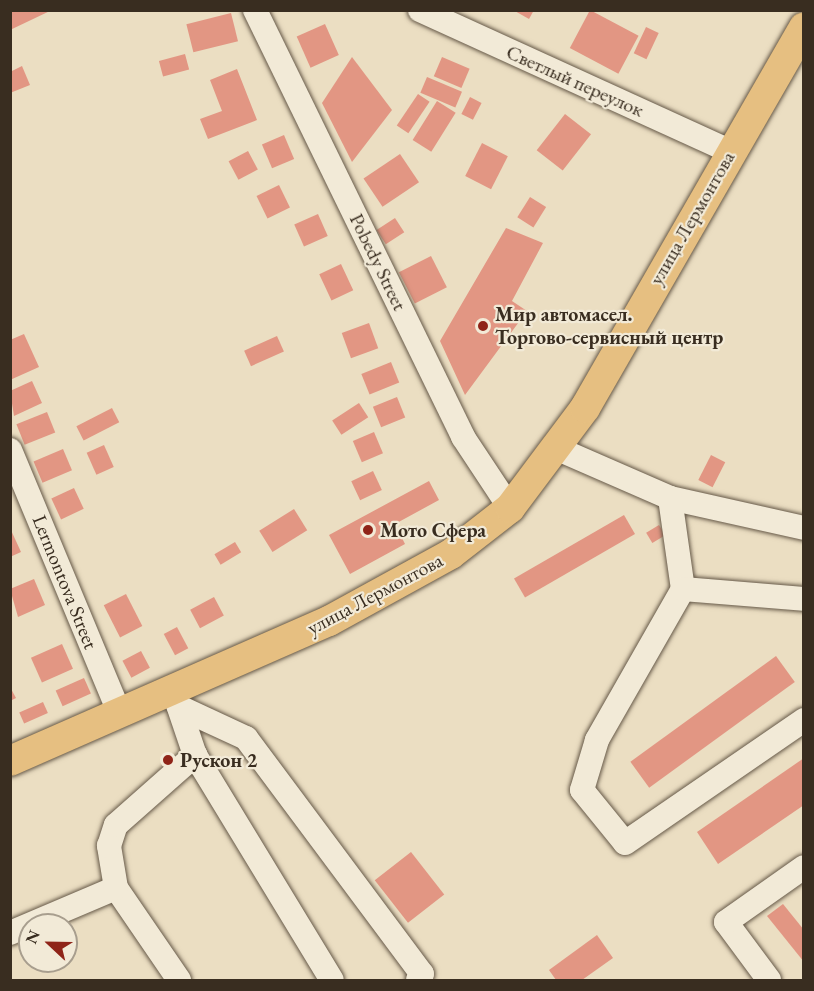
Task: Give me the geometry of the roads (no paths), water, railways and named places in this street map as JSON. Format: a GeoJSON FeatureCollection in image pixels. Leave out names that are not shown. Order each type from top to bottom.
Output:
{"type":"FeatureCollection","features":[{"type":"Feature","properties":{"kind":"main road","name":"улица Лермонтова"},"geometry":{"type":"LineString","coordinates":[[10,761],[120,714],[176,699],[396,586],[451,554],[510,508],[558,449],[804,27]]}},
{"type":"Feature","properties":{"kind":"street","name":"Pobedy Street"},"geometry":{"type":"LineString","coordinates":[[255,10],[463,436],[510,508]]}},
{"type":"Feature","properties":{"kind":"street","name":"Светлый переулок"},"geometry":{"type":"LineString","coordinates":[[420,10],[730,151]]}},
{"type":"Feature","properties":{"kind":"street"},"geometry":{"type":"LineString","coordinates":[[558,449],[670,498],[804,528]]}},
{"type":"Feature","properties":{"kind":"street","name":"Lermontova Street"},"geometry":{"type":"LineString","coordinates":[[10,450],[120,714]]}},
{"type":"Feature","properties":{"kind":"street"},"geometry":{"type":"LineString","coordinates":[[670,498],[683,590],[597,740],[582,790],[625,843],[804,720]]}},
{"type":"Feature","properties":{"kind":"street"},"geometry":{"type":"LineString","coordinates":[[683,590],[804,599]]}},
{"type":"Feature","properties":{"kind":"street"},"geometry":{"type":"LineString","coordinates":[[176,699],[195,754],[332,981]]}},
{"type":"Feature","properties":{"kind":"street"},"geometry":{"type":"LineString","coordinates":[[176,699],[246,738],[422,974],[418,981]]}},
{"type":"Feature","properties":{"kind":"street"},"geometry":{"type":"LineString","coordinates":[[179,981],[116,888],[109,846],[116,825],[195,754]]}},
{"type":"Feature","properties":{"kind":"street"},"geometry":{"type":"LineString","coordinates":[[769,981],[726,922],[804,867]]}},
{"type":"Feature","properties":{"kind":"street"},"geometry":{"type":"LineString","coordinates":[[10,933],[116,888]]}},
{"type":"Feature","properties":{"kind":"place","name":"Мир автомасел. Торгово-сервисный центр"},"geometry":{"type":"Point","coordinates":[483,326]}},
{"type":"Feature","properties":{"kind":"place","name":"Мото Сфера"},"geometry":{"type":"Point","coordinates":[368,530]}},
{"type":"Feature","properties":{"kind":"place","name":"Рускон 2"},"geometry":{"type":"Point","coordinates":[168,760]}}]}
